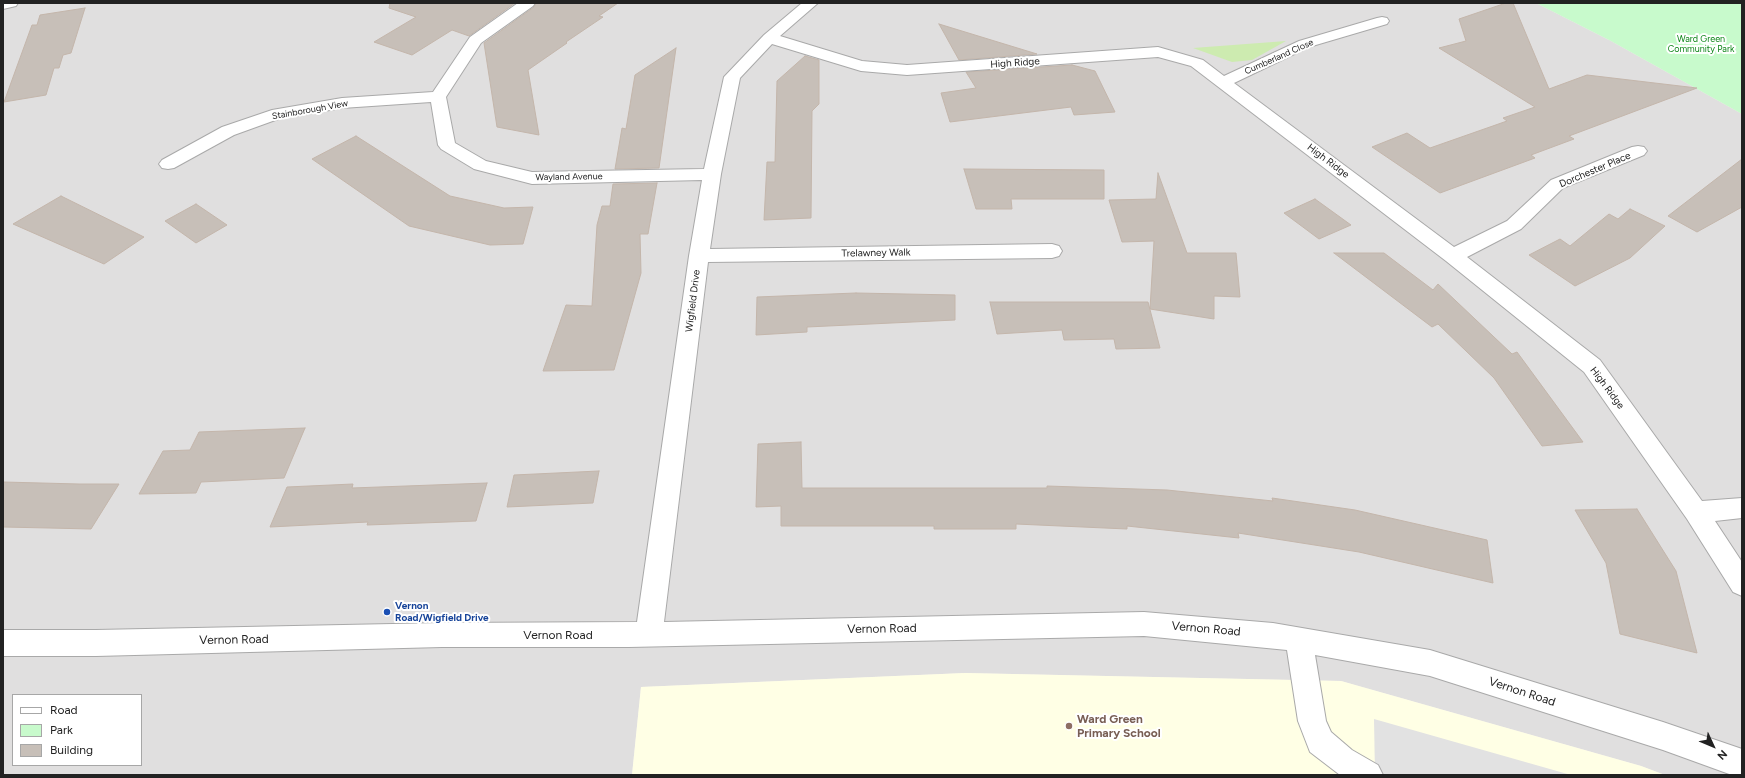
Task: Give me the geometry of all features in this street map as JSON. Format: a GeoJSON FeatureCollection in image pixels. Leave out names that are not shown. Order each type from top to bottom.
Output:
{"type":"FeatureCollection","features":[{"type":"Feature","properties":{"kind":"street"},"geometry":{"type":"LineString","coordinates":[[3,5],[11,3]]}},
{"type":"Feature","properties":{"kind":"street"},"geometry":{"type":"LineString","coordinates":[[438,97],[475,40],[528,3]]}},
{"type":"Feature","properties":{"kind":"street","name":"Wigfield Drive"},"geometry":{"type":"LineString","coordinates":[[649,634],[699,256],[712,174],[732,77],[769,38],[811,3]]}},
{"type":"Feature","properties":{"kind":"street","name":"Cumberland Close"},"geometry":{"type":"LineString","coordinates":[[1224,82],[1304,44],[1382,21]]}},
{"type":"Feature","properties":{"kind":"street","name":"High Ridge"},"geometry":{"type":"LineString","coordinates":[[769,38],[861,66],[907,70],[1158,52],[1180,56],[1197,63],[1453,256],[1592,366],[1696,512],[1734,569],[1742,584]]}},
{"type":"Feature","properties":{"kind":"street","name":"Stainborough View"},"geometry":{"type":"LineString","coordinates":[[168,164],[228,131],[278,114],[342,103],[438,97]]}},
{"type":"Feature","properties":{"kind":"street","name":"Wayland Avenue"},"geometry":{"type":"LineString","coordinates":[[438,97],[447,145],[480,165],[532,178],[712,174]]}},
{"type":"Feature","properties":{"kind":"street","name":"Dorchester Place"},"geometry":{"type":"LineString","coordinates":[[1453,256],[1514,224],[1557,184],[1638,151]]}},
{"type":"Feature","properties":{"kind":"street","name":"Trelawney Walk"},"geometry":{"type":"LineString","coordinates":[[699,256],[1052,251]]}},
{"type":"Feature","properties":{"kind":"street"},"geometry":{"type":"LineString","coordinates":[[1696,512],[1742,508]]}},
{"type":"Feature","properties":{"kind":"street","name":"Vernon Road"},"geometry":{"type":"LineString","coordinates":[[3,643],[96,643],[442,635],[649,634],[1144,624],[1273,635],[1430,663],[1663,736],[1742,764]]}},
{"type":"Feature","properties":{"kind":"street"},"geometry":{"type":"LineString","coordinates":[[1299,640],[1312,721],[1320,742],[1342,760],[1368,775]]}},
{"type":"Feature","properties":{"kind":"shaded area"},"geometry":{"type":"Polygon","coordinates":[[[3,3],[1536,3],[1611,41],[1742,114],[1742,775],[1665,775],[1641,766],[1341,681],[965,673],[641,687],[632,775],[3,775],[3,3]]]}},
{"type":"Feature","properties":{"kind":"shaded area","name":"Ward Green Primary School"},"geometry":{"type":"Polygon","coordinates":[[[965,673],[1341,681],[1641,766],[1665,775],[632,775],[641,687],[965,673]]]}},
{"type":"Feature","properties":{"kind":"shaded area"},"geometry":{"type":"Polygon","coordinates":[[[1374,719],[1571,775],[1375,775],[1374,719]]]}},
{"type":"Feature","properties":{"kind":"green space","name":"Ward Green Community Park"},"geometry":{"type":"Polygon","coordinates":[[[1536,3],[1742,3],[1742,114],[1611,41],[1536,3]]]}},
{"type":"Feature","properties":{"kind":"green space"},"geometry":{"type":"Polygon","coordinates":[[[1286,41],[1252,60],[1232,62],[1193,48],[1286,41]]]}},
{"type":"Feature","properties":{"kind":"building"},"geometry":{"type":"Polygon","coordinates":[[[390,3],[515,3],[469,36],[452,30],[412,55],[374,42],[416,17],[389,8],[390,3]]]}},
{"type":"Feature","properties":{"kind":"building"},"geometry":{"type":"Polygon","coordinates":[[[536,3],[618,3],[599,16],[603,17],[528,70],[539,135],[497,127],[484,43],[534,7],[536,3]]]}},
{"type":"Feature","properties":{"kind":"building"},"geometry":{"type":"Polygon","coordinates":[[[1506,3],[1513,3],[1549,89],[1587,75],[1697,88],[1569,136],[1574,139],[1531,155],[1535,158],[1440,193],[1372,147],[1407,133],[1430,148],[1507,121],[1503,118],[1535,107],[1439,48],[1466,41],[1459,19],[1506,3]]]}},
{"type":"Feature","properties":{"kind":"building"},"geometry":{"type":"Polygon","coordinates":[[[85,8],[71,53],[63,55],[59,68],[54,68],[46,95],[4,102],[32,25],[37,25],[40,15],[85,8]]]}},
{"type":"Feature","properties":{"kind":"building"},"geometry":{"type":"Polygon","coordinates":[[[939,24],[1037,54],[959,60],[939,24]]]}},
{"type":"Feature","properties":{"kind":"building"},"geometry":{"type":"Polygon","coordinates":[[[676,48],[659,168],[615,169],[622,128],[626,129],[635,75],[676,48]]]}},
{"type":"Feature","properties":{"kind":"building"},"geometry":{"type":"Polygon","coordinates":[[[805,56],[819,60],[819,104],[812,111],[811,218],[764,220],[767,162],[775,162],[777,81],[805,56]]]}},
{"type":"Feature","properties":{"kind":"building"},"geometry":{"type":"Polygon","coordinates":[[[1072,65],[1095,71],[1115,112],[1074,115],[1071,107],[950,122],[941,93],[976,88],[966,72],[1072,65]]]}},
{"type":"Feature","properties":{"kind":"building"},"geometry":{"type":"Polygon","coordinates":[[[356,136],[450,196],[504,208],[533,207],[523,244],[490,245],[409,226],[312,159],[356,136]]]}},
{"type":"Feature","properties":{"kind":"building"},"geometry":{"type":"Polygon","coordinates":[[[1742,159],[1742,207],[1697,232],[1668,216],[1742,159]]]}},
{"type":"Feature","properties":{"kind":"building"},"geometry":{"type":"Polygon","coordinates":[[[964,169],[1104,170],[1104,199],[1011,199],[1012,209],[976,209],[964,169]]]}},
{"type":"Feature","properties":{"kind":"building"},"geometry":{"type":"Polygon","coordinates":[[[1158,173],[1187,253],[1236,253],[1240,297],[1214,296],[1214,319],[1150,309],[1154,241],[1122,242],[1109,200],[1156,199],[1158,173]]]}},
{"type":"Feature","properties":{"kind":"building"},"geometry":{"type":"Polygon","coordinates":[[[657,183],[648,234],[640,234],[641,273],[614,370],[543,371],[566,305],[592,306],[597,225],[602,206],[610,206],[613,184],[657,183]]]}},
{"type":"Feature","properties":{"kind":"building"},"geometry":{"type":"Polygon","coordinates":[[[61,196],[144,237],[104,264],[13,224],[61,196]]]}},
{"type":"Feature","properties":{"kind":"building"},"geometry":{"type":"Polygon","coordinates":[[[1315,199],[1351,225],[1319,239],[1284,213],[1315,199]]]}},
{"type":"Feature","properties":{"kind":"building"},"geometry":{"type":"Polygon","coordinates":[[[196,204],[227,225],[196,243],[165,221],[196,204]]]}},
{"type":"Feature","properties":{"kind":"building"},"geometry":{"type":"Polygon","coordinates":[[[1630,209],[1665,226],[1630,258],[1575,286],[1529,255],[1560,239],[1570,246],[1609,214],[1618,219],[1630,209]]]}},
{"type":"Feature","properties":{"kind":"building"},"geometry":{"type":"Polygon","coordinates":[[[1334,253],[1384,253],[1433,290],[1438,284],[1512,354],[1517,352],[1583,442],[1542,446],[1494,378],[1438,324],[1432,327],[1334,253]]]}},
{"type":"Feature","properties":{"kind":"building"},"geometry":{"type":"Polygon","coordinates":[[[856,293],[955,295],[955,320],[807,327],[807,332],[756,335],[757,297],[856,293]]]}},
{"type":"Feature","properties":{"kind":"building"},"geometry":{"type":"Polygon","coordinates":[[[990,302],[1148,302],[1160,348],[1116,349],[1114,339],[1064,340],[1062,330],[997,334],[990,302]]]}},
{"type":"Feature","properties":{"kind":"building"},"geometry":{"type":"Polygon","coordinates":[[[305,428],[284,478],[201,482],[196,493],[139,494],[163,451],[190,450],[199,432],[305,428]]]}},
{"type":"Feature","properties":{"kind":"building"},"geometry":{"type":"Polygon","coordinates":[[[801,442],[802,488],[1047,488],[1047,486],[1167,490],[1273,501],[1272,498],[1355,510],[1487,540],[1493,583],[1359,552],[1238,533],[1239,538],[1127,526],[1127,529],[1016,524],[1016,529],[934,529],[934,526],[781,526],[781,506],[756,507],[758,444],[801,442]]]}},
{"type":"Feature","properties":{"kind":"building"},"geometry":{"type":"Polygon","coordinates":[[[599,471],[593,503],[507,507],[514,475],[599,471]]]}},
{"type":"Feature","properties":{"kind":"building"},"geometry":{"type":"Polygon","coordinates":[[[3,482],[119,484],[91,529],[3,527],[3,482]]]}},
{"type":"Feature","properties":{"kind":"building"},"geometry":{"type":"Polygon","coordinates":[[[487,483],[476,521],[367,525],[368,522],[270,527],[287,487],[353,484],[352,488],[487,483]]]}},
{"type":"Feature","properties":{"kind":"building"},"geometry":{"type":"Polygon","coordinates":[[[1637,509],[1676,571],[1697,653],[1620,634],[1606,563],[1575,510],[1637,509]]]}},
{"type":"Feature","properties":{"kind":"place","name":"Vernon Road/Wigfield Drive"},"geometry":{"type":"Point","coordinates":[387,612]}},
{"type":"Feature","properties":{"kind":"place","name":"Ward Green Primary School"},"geometry":{"type":"Point","coordinates":[1069,726]}}]}
